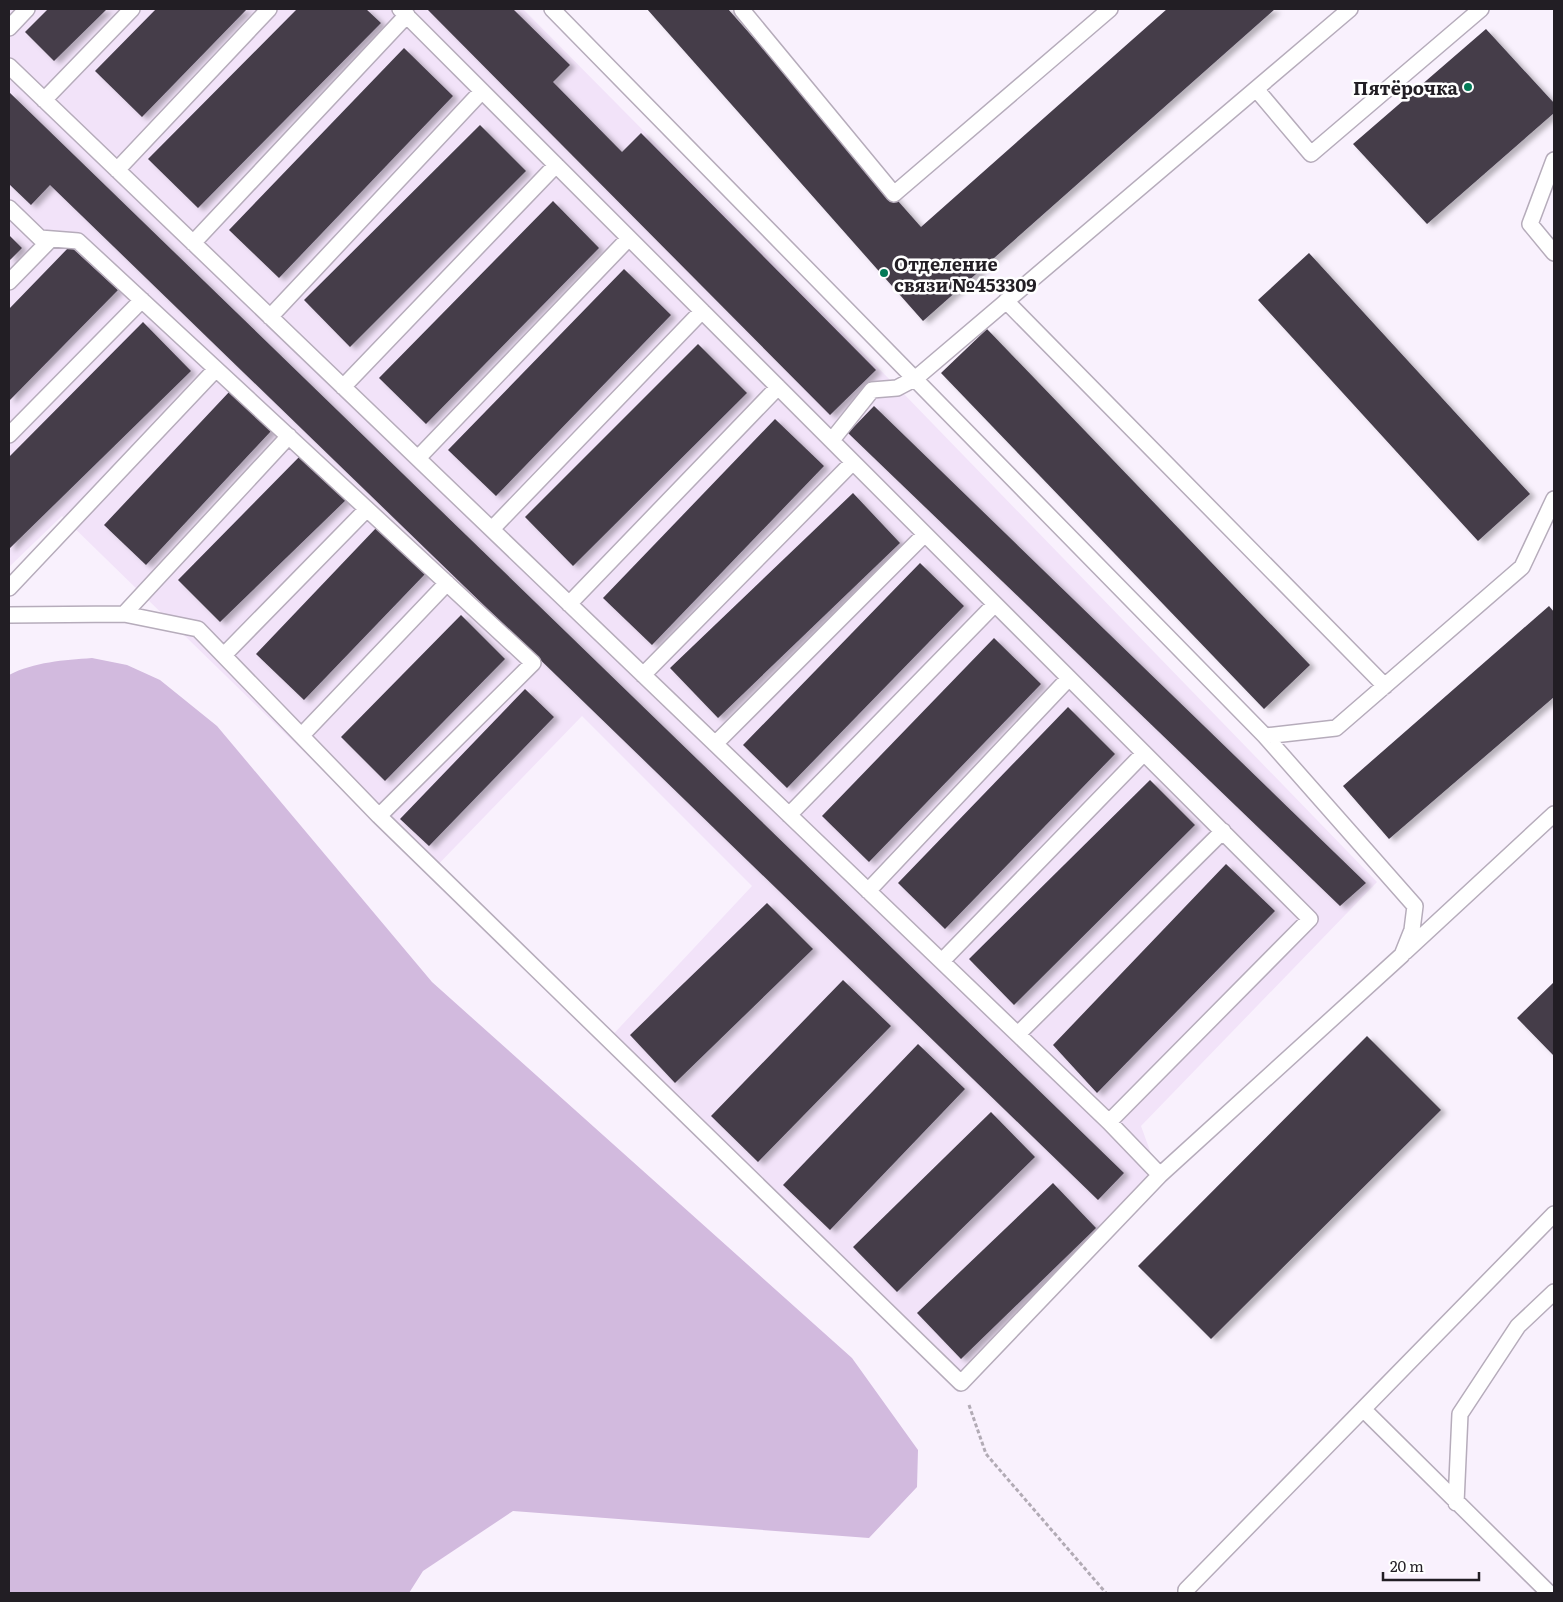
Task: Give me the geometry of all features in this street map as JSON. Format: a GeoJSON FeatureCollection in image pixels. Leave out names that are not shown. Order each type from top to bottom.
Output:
{"type":"FeatureCollection","features":[{"type":"Feature","properties":{"kind":"lane"},"geometry":{"type":"LineString","coordinates":[[9,28],[27,9]]}},
{"type":"Feature","properties":{"kind":"lane"},"geometry":{"type":"LineString","coordinates":[[44,100],[132,9]]}},
{"type":"Feature","properties":{"kind":"lane"},"geometry":{"type":"LineString","coordinates":[[117,170],[269,9]]}},
{"type":"Feature","properties":{"kind":"lane"},"geometry":{"type":"LineString","coordinates":[[552,9],[916,378],[1265,736],[1416,906],[1412,930],[1402,955]]}},
{"type":"Feature","properties":{"kind":"lane"},"geometry":{"type":"LineString","coordinates":[[742,9],[894,194],[1110,9]]}},
{"type":"Feature","properties":{"kind":"lane"},"geometry":{"type":"LineString","coordinates":[[832,440],[872,390],[896,388],[916,378],[1350,9]]}},
{"type":"Feature","properties":{"kind":"lane"},"geometry":{"type":"LineString","coordinates":[[1256,89],[1311,154],[1481,9]]}},
{"type":"Feature","properties":{"kind":"lane"},"geometry":{"type":"LineString","coordinates":[[193,243],[403,12],[1310,919],[1109,1122]]}},
{"type":"Feature","properties":{"kind":"lane"},"geometry":{"type":"LineString","coordinates":[[9,66],[1018,1034],[1109,1122],[1160,1175]]}},
{"type":"Feature","properties":{"kind":"lane"},"geometry":{"type":"LineString","coordinates":[[270,317],[482,91]]}},
{"type":"Feature","properties":{"kind":"lane"},"geometry":{"type":"LineString","coordinates":[[1554,160],[1530,224],[1554,253]]}},
{"type":"Feature","properties":{"kind":"lane"},"geometry":{"type":"LineString","coordinates":[[343,387],[556,165]]}},
{"type":"Feature","properties":{"kind":"lane"},"geometry":{"type":"LineString","coordinates":[[9,208],[40,238],[78,241],[533,663],[379,816]]}},
{"type":"Feature","properties":{"kind":"lane"},"geometry":{"type":"LineString","coordinates":[[418,458],[629,238]]}},
{"type":"Feature","properties":{"kind":"lane"},"geometry":{"type":"LineString","coordinates":[[9,282],[51,239]]}},
{"type":"Feature","properties":{"kind":"lane"},"geometry":{"type":"LineString","coordinates":[[9,435],[142,300]]}},
{"type":"Feature","properties":{"kind":"lane"},"geometry":{"type":"LineString","coordinates":[[1006,301],[1385,686]]}},
{"type":"Feature","properties":{"kind":"lane"},"geometry":{"type":"LineString","coordinates":[[492,529],[702,311]]}},
{"type":"Feature","properties":{"kind":"lane"},"geometry":{"type":"LineString","coordinates":[[9,588],[216,369]]}},
{"type":"Feature","properties":{"kind":"lane"},"geometry":{"type":"LineString","coordinates":[[569,604],[778,387]]}},
{"type":"Feature","properties":{"kind":"lane"},"geometry":{"type":"LineString","coordinates":[[124,614],[289,436]]}},
{"type":"Feature","properties":{"kind":"lane"},"geometry":{"type":"LineString","coordinates":[[643,675],[853,462]]}},
{"type":"Feature","properties":{"kind":"lane"},"geometry":{"type":"LineString","coordinates":[[1265,736],[1336,728],[1522,567],[1554,499]]}},
{"type":"Feature","properties":{"kind":"lane"},"geometry":{"type":"LineString","coordinates":[[224,655],[367,509]]}},
{"type":"Feature","properties":{"kind":"lane"},"geometry":{"type":"LineString","coordinates":[[715,744],[925,534]]}},
{"type":"Feature","properties":{"kind":"lane"},"geometry":{"type":"LineString","coordinates":[[302,735],[447,583]]}},
{"type":"Feature","properties":{"kind":"lane"},"geometry":{"type":"LineString","coordinates":[[789,815],[995,604]]}},
{"type":"Feature","properties":{"kind":"lane"},"geometry":{"type":"LineString","coordinates":[[9,615],[124,614],[198,629],[379,816],[961,1383],[1160,1175],[1554,814]]}},
{"type":"Feature","properties":{"kind":"lane"},"geometry":{"type":"LineString","coordinates":[[868,891],[1069,678]]}},
{"type":"Feature","properties":{"kind":"lane"},"geometry":{"type":"LineString","coordinates":[[942,962],[1144,753]]}},
{"type":"Feature","properties":{"kind":"lane"},"geometry":{"type":"LineString","coordinates":[[1018,1034],[1223,831]]}},
{"type":"Feature","properties":{"kind":"lane"},"geometry":{"type":"LineString","coordinates":[[1186,1593],[1186,1590],[1554,1214]]}},
{"type":"Feature","properties":{"kind":"lane"},"geometry":{"type":"LineString","coordinates":[[1456,1503],[1460,1414],[1518,1326],[1554,1292]]}},
{"type":"Feature","properties":{"kind":"lane"},"geometry":{"type":"LineString","coordinates":[[1363,1408],[1456,1503],[1550,1593]]}},
{"type":"Feature","properties":{"kind":"path"},"geometry":{"type":"LineString","coordinates":[[961,1383],[986,1454],[1106,1593]]}},
{"type":"Feature","properties":{"kind":"shaded area"},"geometry":{"type":"Polygon","coordinates":[[[9,9],[523,9],[902,392],[1377,882],[1141,1126],[1161,1181],[959,1390],[606,1042],[752,886],[582,716],[429,874],[62,516],[9,567],[9,9]]]}},
{"type":"Feature","properties":{"kind":"shaded area"},"geometry":{"type":"Polygon","coordinates":[[[92,658],[127,665],[160,680],[217,726],[432,982],[852,1358],[918,1450],[917,1487],[869,1538],[513,1511],[423,1571],[409,1593],[9,1593],[9,675],[39,664],[92,658]]]}},
{"type":"Feature","properties":{"kind":"building"},"geometry":{"type":"Polygon","coordinates":[[[48,9],[107,9],[54,61],[25,32],[48,9]]]}},
{"type":"Feature","properties":{"kind":"building"},"geometry":{"type":"Polygon","coordinates":[[[156,9],[247,9],[142,117],[95,71],[156,9]]]}},
{"type":"Feature","properties":{"kind":"building"},"geometry":{"type":"Polygon","coordinates":[[[297,9],[366,9],[381,23],[198,208],[148,159],[297,9]]]}},
{"type":"Feature","properties":{"kind":"building"},"geometry":{"type":"Polygon","coordinates":[[[427,9],[513,9],[570,65],[553,82],[622,152],[641,133],[876,370],[830,415],[427,9]]]}},
{"type":"Feature","properties":{"kind":"building"},"geometry":{"type":"Polygon","coordinates":[[[647,9],[728,9],[921,227],[1167,9],[1275,9],[923,321],[647,9]]]}},
{"type":"Feature","properties":{"kind":"building"},"geometry":{"type":"Polygon","coordinates":[[[1486,29],[1554,103],[1554,113],[1427,224],[1353,144],[1486,29]]]}},
{"type":"Feature","properties":{"kind":"building"},"geometry":{"type":"Polygon","coordinates":[[[404,48],[453,96],[279,278],[229,230],[404,48]]]}},
{"type":"Feature","properties":{"kind":"building"},"geometry":{"type":"Polygon","coordinates":[[[9,92],[1124,1173],[1098,1200],[50,185],[31,205],[9,184],[9,92]]]}},
{"type":"Feature","properties":{"kind":"building"},"geometry":{"type":"Polygon","coordinates":[[[480,125],[526,171],[350,347],[304,300],[480,125]]]}},
{"type":"Feature","properties":{"kind":"building"},"geometry":{"type":"Polygon","coordinates":[[[553,201],[599,248],[426,424],[379,378],[553,201]]]}},
{"type":"Feature","properties":{"kind":"building"},"geometry":{"type":"Polygon","coordinates":[[[9,235],[22,248],[9,261],[9,235]]]}},
{"type":"Feature","properties":{"kind":"building"},"geometry":{"type":"Polygon","coordinates":[[[70,246],[118,290],[9,401],[9,309],[70,246]]]}},
{"type":"Feature","properties":{"kind":"building"},"geometry":{"type":"Polygon","coordinates":[[[1309,253],[1530,494],[1478,541],[1258,300],[1309,253]]]}},
{"type":"Feature","properties":{"kind":"building"},"geometry":{"type":"Polygon","coordinates":[[[624,269],[671,315],[496,496],[448,450],[624,269]]]}},
{"type":"Feature","properties":{"kind":"building"},"geometry":{"type":"Polygon","coordinates":[[[143,322],[191,371],[9,549],[9,457],[143,322]]]}},
{"type":"Feature","properties":{"kind":"building"},"geometry":{"type":"Polygon","coordinates":[[[987,329],[1310,665],[1264,709],[941,373],[987,329]]]}},
{"type":"Feature","properties":{"kind":"building"},"geometry":{"type":"Polygon","coordinates":[[[698,344],[747,393],[573,566],[525,517],[698,344]]]}},
{"type":"Feature","properties":{"kind":"building"},"geometry":{"type":"Polygon","coordinates":[[[230,391],[272,430],[146,565],[104,525],[230,391]]]}},
{"type":"Feature","properties":{"kind":"building"},"geometry":{"type":"Polygon","coordinates":[[[874,406],[1366,883],[1340,906],[848,433],[874,406]]]}},
{"type":"Feature","properties":{"kind":"building"},"geometry":{"type":"Polygon","coordinates":[[[775,419],[824,466],[652,645],[603,598],[775,419]]]}},
{"type":"Feature","properties":{"kind":"building"},"geometry":{"type":"Polygon","coordinates":[[[304,452],[349,497],[220,622],[178,580],[304,452]]]}},
{"type":"Feature","properties":{"kind":"building"},"geometry":{"type":"Polygon","coordinates":[[[853,493],[900,543],[718,718],[670,668],[853,493]]]}},
{"type":"Feature","properties":{"kind":"building"},"geometry":{"type":"Polygon","coordinates":[[[377,527],[426,573],[304,700],[256,654],[377,527]]]}},
{"type":"Feature","properties":{"kind":"building"},"geometry":{"type":"Polygon","coordinates":[[[920,563],[964,606],[787,788],[743,745],[920,563]]]}},
{"type":"Feature","properties":{"kind":"building"},"geometry":{"type":"Polygon","coordinates":[[[1549,606],[1554,612],[1554,697],[1389,839],[1343,786],[1549,606]]]}},
{"type":"Feature","properties":{"kind":"building"},"geometry":{"type":"Polygon","coordinates":[[[461,615],[505,659],[385,781],[341,737],[461,615]]]}},
{"type":"Feature","properties":{"kind":"building"},"geometry":{"type":"Polygon","coordinates":[[[994,638],[1041,684],[869,862],[822,816],[994,638]]]}},
{"type":"Feature","properties":{"kind":"building"},"geometry":{"type":"Polygon","coordinates":[[[525,689],[554,717],[429,846],[400,819],[525,689]]]}},
{"type":"Feature","properties":{"kind":"building"},"geometry":{"type":"Polygon","coordinates":[[[1068,707],[1115,754],[945,929],[898,883],[1068,707]]]}},
{"type":"Feature","properties":{"kind":"building"},"geometry":{"type":"Polygon","coordinates":[[[1150,780],[1195,825],[1014,1005],[969,959],[1150,780]]]}},
{"type":"Feature","properties":{"kind":"building"},"geometry":{"type":"Polygon","coordinates":[[[1226,864],[1275,911],[1097,1093],[1053,1045],[1226,864]]]}},
{"type":"Feature","properties":{"kind":"building"},"geometry":{"type":"Polygon","coordinates":[[[767,903],[813,949],[675,1083],[630,1035],[767,903]]]}},
{"type":"Feature","properties":{"kind":"building"},"geometry":{"type":"Polygon","coordinates":[[[843,980],[891,1026],[758,1162],[711,1116],[843,980]]]}},
{"type":"Feature","properties":{"kind":"building"},"geometry":{"type":"Polygon","coordinates":[[[1554,982],[1554,1056],[1517,1018],[1554,982]]]}},
{"type":"Feature","properties":{"kind":"building"},"geometry":{"type":"Polygon","coordinates":[[[1367,1036],[1441,1110],[1211,1339],[1138,1266],[1367,1036]]]}},
{"type":"Feature","properties":{"kind":"building"},"geometry":{"type":"Polygon","coordinates":[[[918,1044],[965,1089],[830,1230],[783,1185],[918,1044]]]}},
{"type":"Feature","properties":{"kind":"building"},"geometry":{"type":"Polygon","coordinates":[[[991,1112],[1035,1157],[897,1292],[853,1247],[991,1112]]]}},
{"type":"Feature","properties":{"kind":"building"},"geometry":{"type":"Polygon","coordinates":[[[1053,1183],[1096,1228],[961,1359],[917,1313],[1053,1183]]]}},
{"type":"Feature","properties":{"kind":"place","name":"Пятёрочка"},"geometry":{"type":"Point","coordinates":[1468,87]}},
{"type":"Feature","properties":{"kind":"place","name":"Отделение связи №453309"},"geometry":{"type":"Point","coordinates":[884,273]}}]}
